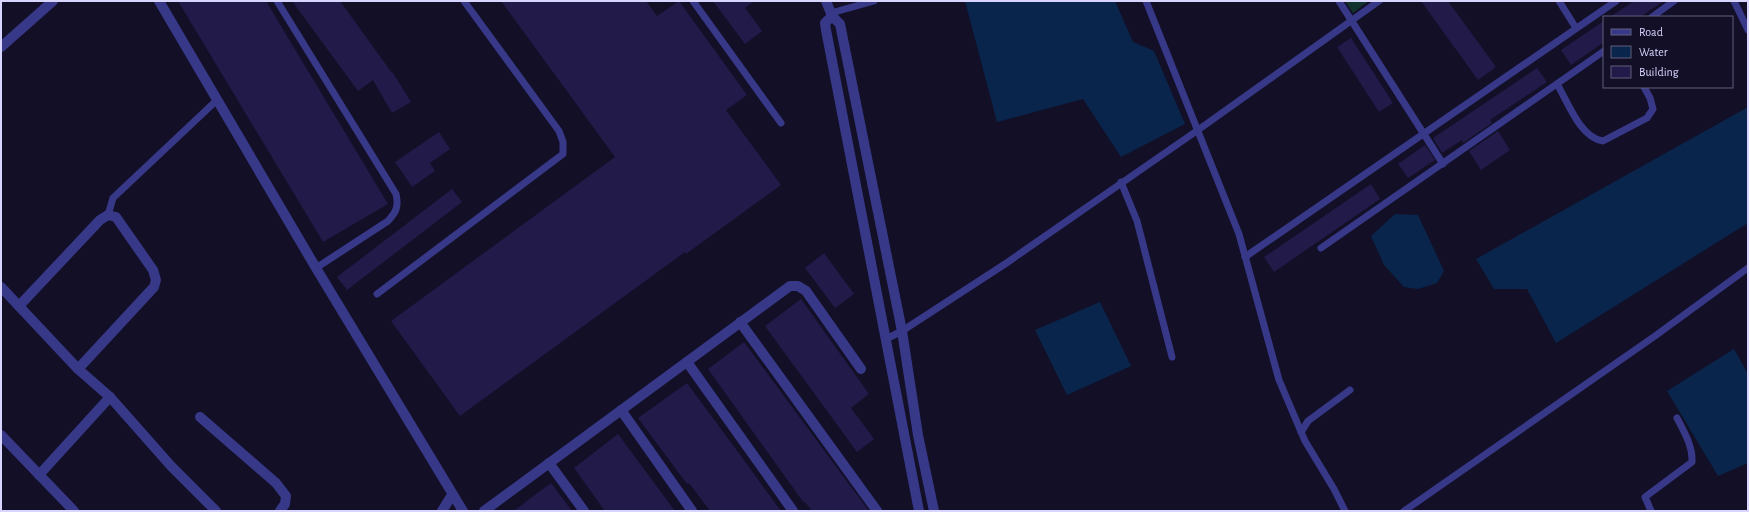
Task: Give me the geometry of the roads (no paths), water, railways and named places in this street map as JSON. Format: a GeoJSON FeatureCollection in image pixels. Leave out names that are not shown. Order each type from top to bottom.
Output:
{"type":"FeatureCollection","features":[{"type":"Feature","properties":{"kind":"street"},"geometry":{"type":"LineString","coordinates":[[1,47],[53,1]]}},
{"type":"Feature","properties":{"kind":"street"},"geometry":{"type":"LineString","coordinates":[[159,1],[316,268],[463,511]]}},
{"type":"Feature","properties":{"kind":"street"},"geometry":{"type":"LineString","coordinates":[[826,1],[832,15],[840,24],[902,331],[918,435],[934,511]]}},
{"type":"Feature","properties":{"kind":"street"},"geometry":{"type":"LineString","coordinates":[[832,15],[825,23],[826,30],[919,511]]}},
{"type":"Feature","properties":{"kind":"street"},"geometry":{"type":"LineString","coordinates":[[19,306],[100,220],[108,214],[116,217],[153,270],[156,280],[154,287],[78,369]]}},
{"type":"Feature","properties":{"kind":"street"},"geometry":{"type":"LineString","coordinates":[[484,511],[790,286],[798,286],[806,291],[861,370]]}},
{"type":"Feature","properties":{"kind":"street"},"geometry":{"type":"LineString","coordinates":[[1,288],[78,369],[110,397],[171,466],[216,511]]}},
{"type":"Feature","properties":{"kind":"street"},"geometry":{"type":"LineString","coordinates":[[740,322],[877,511]]}},
{"type":"Feature","properties":{"kind":"street"},"geometry":{"type":"LineString","coordinates":[[686,362],[793,511]]}},
{"type":"Feature","properties":{"kind":"street"},"geometry":{"type":"LineString","coordinates":[[39,475],[110,397]]}},
{"type":"Feature","properties":{"kind":"street"},"geometry":{"type":"LineString","coordinates":[[621,410],[692,511]]}},
{"type":"Feature","properties":{"kind":"street"},"geometry":{"type":"LineString","coordinates":[[200,417],[276,483],[286,496],[285,504],[280,511]]}},
{"type":"Feature","properties":{"kind":"street"},"geometry":{"type":"LineString","coordinates":[[1,435],[74,511]]}},
{"type":"Feature","properties":{"kind":"street"},"geometry":{"type":"LineString","coordinates":[[549,463],[584,511]]}},
{"type":"Feature","properties":{"kind":"street"},"geometry":{"type":"LineString","coordinates":[[442,511],[452,495]]}},
{"type":"Feature","properties":{"kind":"lane"},"geometry":{"type":"LineString","coordinates":[[277,1],[396,194],[398,202],[396,212],[388,221],[316,268]]}},
{"type":"Feature","properties":{"kind":"lane"},"geometry":{"type":"LineString","coordinates":[[377,294],[563,154],[563,142],[559,131],[464,1]]}},
{"type":"Feature","properties":{"kind":"lane"},"geometry":{"type":"LineString","coordinates":[[692,1],[780,123]]}},
{"type":"Feature","properties":{"kind":"lane"},"geometry":{"type":"LineString","coordinates":[[832,15],[874,1]]}},
{"type":"Feature","properties":{"kind":"lane"},"geometry":{"type":"LineString","coordinates":[[1146,1],[1239,234],[1279,380],[1301,432],[1345,511]]}},
{"type":"Feature","properties":{"kind":"lane"},"geometry":{"type":"LineString","coordinates":[[1339,1],[1443,164]]}},
{"type":"Feature","properties":{"kind":"lane"},"geometry":{"type":"LineString","coordinates":[[886,339],[902,331],[1005,264],[1121,182],[1198,130],[1379,1]]}},
{"type":"Feature","properties":{"kind":"lane"},"geometry":{"type":"LineString","coordinates":[[1558,1],[1576,28]]}},
{"type":"Feature","properties":{"kind":"lane"},"geometry":{"type":"LineString","coordinates":[[1245,257],[1616,1]]}},
{"type":"Feature","properties":{"kind":"lane"},"geometry":{"type":"LineString","coordinates":[[1653,16],[1674,1]]}},
{"type":"Feature","properties":{"kind":"lane"},"geometry":{"type":"LineString","coordinates":[[1734,1],[1748,30]]}},
{"type":"Feature","properties":{"kind":"lane"},"geometry":{"type":"LineString","coordinates":[[1321,248],[1603,52]]}},
{"type":"Feature","properties":{"kind":"lane"},"geometry":{"type":"LineString","coordinates":[[1557,84],[1584,131],[1595,140],[1603,141],[1647,118],[1653,108],[1645,88]]}},
{"type":"Feature","properties":{"kind":"lane"},"geometry":{"type":"LineString","coordinates":[[108,214],[113,198],[217,100]]}},
{"type":"Feature","properties":{"kind":"lane"},"geometry":{"type":"LineString","coordinates":[[1121,182],[1137,221],[1172,357]]}},
{"type":"Feature","properties":{"kind":"lane"},"geometry":{"type":"LineString","coordinates":[[1404,511],[1655,336],[1748,268]]}},
{"type":"Feature","properties":{"kind":"lane"},"geometry":{"type":"LineString","coordinates":[[1301,432],[1308,421],[1350,390]]}},
{"type":"Feature","properties":{"kind":"lane"},"geometry":{"type":"LineString","coordinates":[[1651,511],[1645,497],[1692,462],[1689,443],[1676,418]]}},
{"type":"Feature","properties":{"kind":"water"},"geometry":{"type":"Polygon","coordinates":[[[965,1],[1115,1],[1133,42],[1154,51],[1185,124],[1121,157],[1083,99],[997,122],[965,1]]]}},
{"type":"Feature","properties":{"kind":"water"},"geometry":{"type":"Polygon","coordinates":[[[1748,107],[1748,223],[1556,343],[1527,289],[1494,289],[1476,259],[1748,107]]]}},
{"type":"Feature","properties":{"kind":"water"},"geometry":{"type":"Polygon","coordinates":[[[1395,214],[1418,215],[1444,271],[1437,283],[1418,289],[1404,287],[1384,265],[1371,236],[1395,214]]]}},
{"type":"Feature","properties":{"kind":"water"},"geometry":{"type":"Polygon","coordinates":[[[1100,302],[1131,366],[1067,395],[1035,330],[1100,302]]]}},
{"type":"Feature","properties":{"kind":"water"},"geometry":{"type":"Polygon","coordinates":[[[1734,349],[1748,374],[1748,463],[1718,476],[1667,391],[1734,349]]]}}]}
